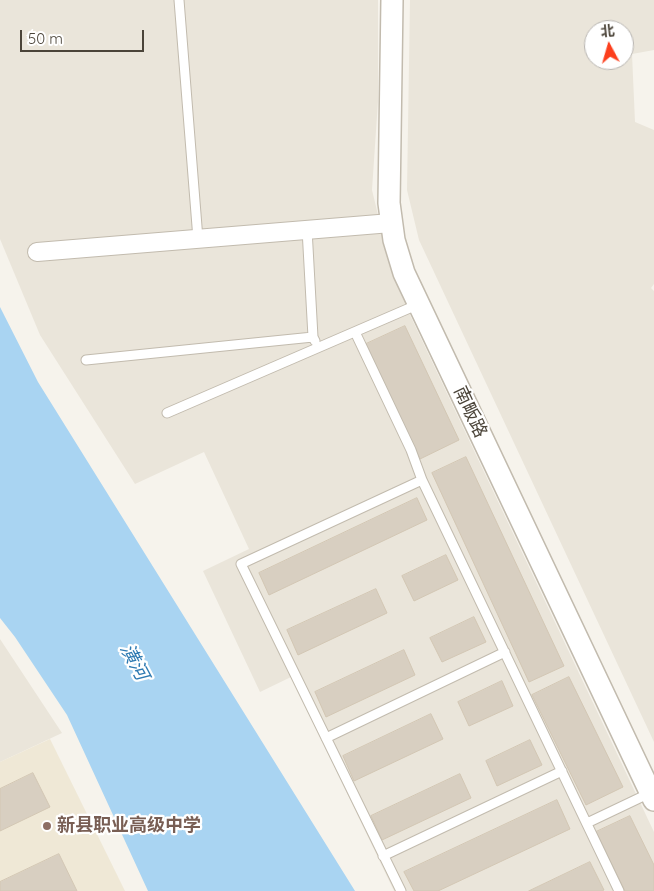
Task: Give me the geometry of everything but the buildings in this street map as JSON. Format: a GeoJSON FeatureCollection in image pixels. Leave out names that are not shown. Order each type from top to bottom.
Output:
{"type":"FeatureCollection","features":[{"type":"Feature","properties":{"kind":"street","name":"南畈路"},"geometry":{"type":"LineString","coordinates":[[392,0],[389,203],[394,240],[404,273],[651,789]]}},
{"type":"Feature","properties":{"kind":"street"},"geometry":{"type":"LineString","coordinates":[[37,252],[391,223]]}},
{"type":"Feature","properties":{"kind":"lane"},"geometry":{"type":"LineString","coordinates":[[180,0],[198,239]]}},
{"type":"Feature","properties":{"kind":"lane"},"geometry":{"type":"LineString","coordinates":[[307,230],[313,337],[318,348]]}},
{"type":"Feature","properties":{"kind":"lane"},"geometry":{"type":"LineString","coordinates":[[167,413],[419,304]]}},
{"type":"Feature","properties":{"kind":"lane"},"geometry":{"type":"LineString","coordinates":[[355,332],[411,450],[422,480],[619,891]]}},
{"type":"Feature","properties":{"kind":"lane"},"geometry":{"type":"LineString","coordinates":[[86,360],[313,337]]}},
{"type":"Feature","properties":{"kind":"lane"},"geometry":{"type":"LineString","coordinates":[[401,891],[242,564],[422,480]]}},
{"type":"Feature","properties":{"kind":"lane"},"geometry":{"type":"LineString","coordinates":[[326,738],[505,652]]}},
{"type":"Feature","properties":{"kind":"lane"},"geometry":{"type":"LineString","coordinates":[[383,856],[562,771]]}},
{"type":"Feature","properties":{"kind":"lane"},"geometry":{"type":"LineString","coordinates":[[587,823],[651,789]]}},
{"type":"Feature","properties":{"kind":"shaded area"},"geometry":{"type":"Polygon","coordinates":[[[0,0],[378,0],[378,101],[372,190],[387,252],[410,315],[654,832],[654,891],[394,891],[291,677],[260,692],[203,571],[249,549],[204,452],[135,484],[40,335],[0,239],[0,0]]]}},
{"type":"Feature","properties":{"kind":"shaded area"},"geometry":{"type":"Polygon","coordinates":[[[410,0],[654,0],[654,50],[634,54],[634,20],[584,20],[584,70],[633,70],[635,122],[654,130],[654,284],[651,288],[654,291],[654,742],[419,240],[407,190],[410,0]]]}},
{"type":"Feature","properties":{"kind":"shaded area"},"geometry":{"type":"Polygon","coordinates":[[[0,639],[62,733],[0,762],[0,639]]]}},
{"type":"Feature","properties":{"kind":"shaded area","name":"新县职业高级中学"},"geometry":{"type":"Polygon","coordinates":[[[50,739],[125,891],[0,891],[0,762],[50,739]]]}},
{"type":"Feature","properties":{"kind":"water","name":"潢河"},"geometry":{"type":"Polygon","coordinates":[[[0,307],[38,382],[355,891],[148,891],[67,715],[15,637],[0,618],[0,307]]]}},
{"type":"Feature","properties":{"kind":"place","name":"新县职业高级中学"},"geometry":{"type":"Point","coordinates":[47,826]}}]}
